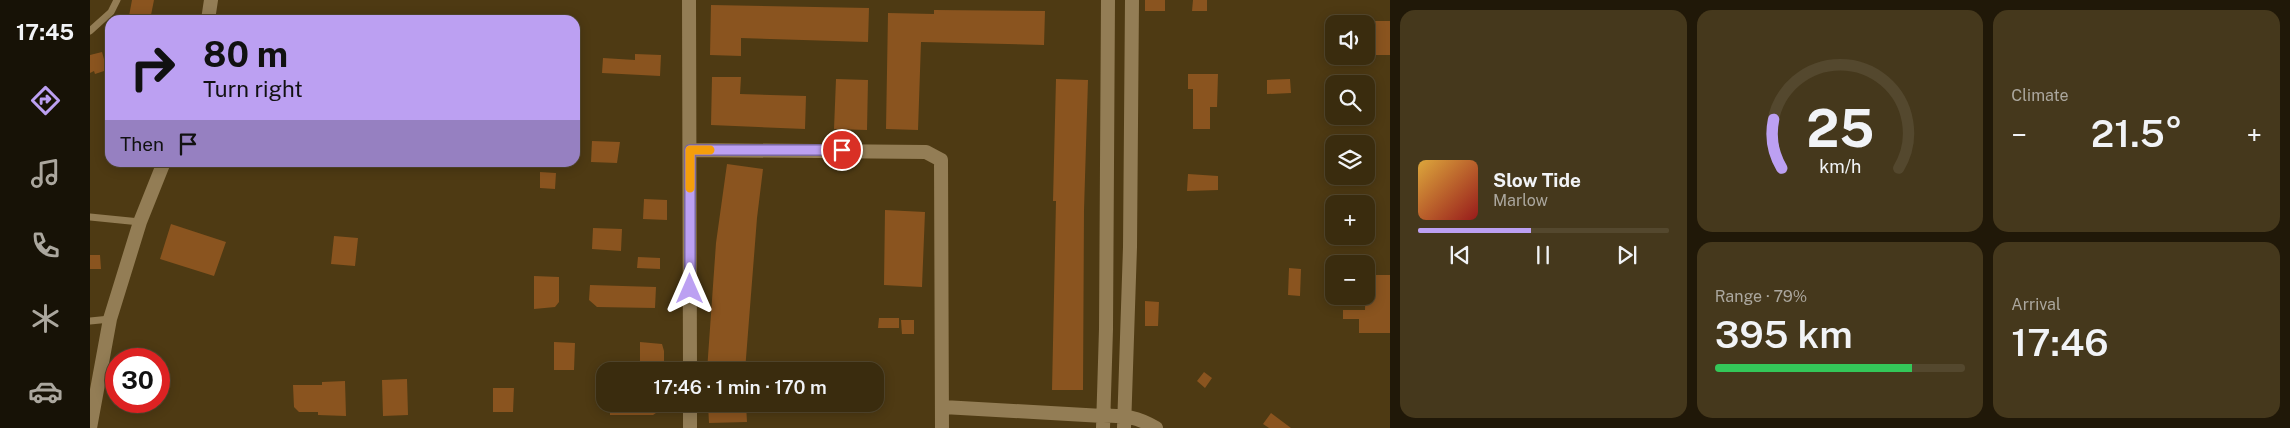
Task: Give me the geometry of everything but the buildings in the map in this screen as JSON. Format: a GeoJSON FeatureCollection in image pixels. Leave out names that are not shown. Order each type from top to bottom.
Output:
{"type":"FeatureCollection","features":[{"type":"Feature","properties":{"kind":"street"},"geometry":{"type":"LineString","coordinates":[[209,15],[212,0]]}},
{"type":"Feature","properties":{"kind":"street"},"geometry":{"type":"LineString","coordinates":[[689,0],[690,362]]}},
{"type":"Feature","properties":{"kind":"street"},"geometry":{"type":"LineString","coordinates":[[1103,422],[1106,329],[1108,0]]}},
{"type":"Feature","properties":{"kind":"street"},"geometry":{"type":"LineString","coordinates":[[1125,422],[1130,247],[1132,0]]}},
{"type":"Feature","properties":{"kind":"street"},"geometry":{"type":"LineString","coordinates":[[690,150],[926,152],[941,160],[942,428]]}},
{"type":"Feature","properties":{"kind":"street"},"geometry":{"type":"LineString","coordinates":[[90,428],[110,320],[140,222],[162,167]]}},
{"type":"Feature","properties":{"kind":"street"},"geometry":{"type":"LineString","coordinates":[[942,407],[1103,422],[1143,420],[1156,428]]}},
{"type":"Feature","properties":{"kind":"street"},"geometry":{"type":"LineString","coordinates":[[690,412],[690,428]]}},
{"type":"Feature","properties":{"kind":"lane"},"geometry":{"type":"LineString","coordinates":[[108,15],[117,0]]}},
{"type":"Feature","properties":{"kind":"lane"},"geometry":{"type":"LineString","coordinates":[[90,30],[105,17]]}},
{"type":"Feature","properties":{"kind":"lane"},"geometry":{"type":"LineString","coordinates":[[90,217],[140,222]]}},
{"type":"Feature","properties":{"kind":"lane"},"geometry":{"type":"LineString","coordinates":[[90,321],[110,320]]}},
{"type":"Feature","properties":{"kind":"slow traffic"},"geometry":{"type":"LineString","coordinates":[[690,188],[690,150],[710,150]]}},
{"type":"Feature","properties":{"kind":"route"},"geometry":{"type":"LineString","coordinates":[[690,289],[690,150],[842,150]]}}]}
